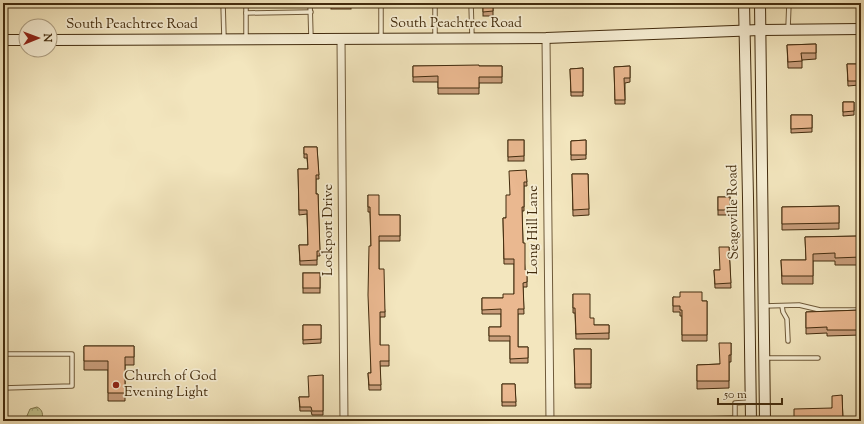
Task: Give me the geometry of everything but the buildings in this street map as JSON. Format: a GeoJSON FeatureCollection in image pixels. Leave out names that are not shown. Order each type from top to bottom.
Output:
{"type":"FeatureCollection","features":[{"type":"Feature","properties":{"kind":"main road","name":"Seagoville Road"},"geometry":{"type":"LineString","coordinates":[[744,3],[751,421]]}},
{"type":"Feature","properties":{"kind":"main road","name":"Seagoville Road"},"geometry":{"type":"LineString","coordinates":[[760,3],[765,421]]}},
{"type":"Feature","properties":{"kind":"main road","name":"South Peachtree Road"},"geometry":{"type":"LineString","coordinates":[[58,40],[546,38],[744,32],[760,30],[861,29]]}},
{"type":"Feature","properties":{"kind":"main road"},"geometry":{"type":"LineString","coordinates":[[3,40],[18,40]]}},
{"type":"Feature","properties":{"kind":"main road"},"geometry":{"type":"LineString","coordinates":[[748,198],[763,198]]}},
{"type":"Feature","properties":{"kind":"main road"},"geometry":{"type":"LineString","coordinates":[[748,281],[763,281]]}},
{"type":"Feature","properties":{"kind":"street","name":"Long Hill Lane"},"geometry":{"type":"LineString","coordinates":[[546,38],[550,421]]}},
{"type":"Feature","properties":{"kind":"street","name":"Lockport Drive"},"geometry":{"type":"LineString","coordinates":[[341,39],[344,421]]}},
{"type":"Feature","properties":{"kind":"lane"},"geometry":{"type":"LineString","coordinates":[[223,3],[224,39]]}},
{"type":"Feature","properties":{"kind":"lane"},"geometry":{"type":"LineString","coordinates":[[246,3],[246,39]]}},
{"type":"Feature","properties":{"kind":"lane"},"geometry":{"type":"LineString","coordinates":[[310,3],[311,39]]}},
{"type":"Feature","properties":{"kind":"lane"},"geometry":{"type":"LineString","coordinates":[[381,3],[381,39]]}},
{"type":"Feature","properties":{"kind":"lane"},"geometry":{"type":"LineString","coordinates":[[435,3],[435,38]]}},
{"type":"Feature","properties":{"kind":"lane"},"geometry":{"type":"LineString","coordinates":[[472,3],[472,38]]}},
{"type":"Feature","properties":{"kind":"lane"},"geometry":{"type":"LineString","coordinates":[[788,30],[789,3]]}},
{"type":"Feature","properties":{"kind":"lane"},"geometry":{"type":"LineString","coordinates":[[246,13],[311,12]]}},
{"type":"Feature","properties":{"kind":"lane"},"geometry":{"type":"LineString","coordinates":[[763,306],[799,305],[820,310],[861,310]]}},
{"type":"Feature","properties":{"kind":"lane"},"geometry":{"type":"LineString","coordinates":[[782,306],[787,319],[788,341]]}},
{"type":"Feature","properties":{"kind":"lane"},"geometry":{"type":"LineString","coordinates":[[3,354],[72,354],[72,386],[3,388]]}},
{"type":"Feature","properties":{"kind":"lane"},"geometry":{"type":"LineString","coordinates":[[764,358],[818,358]]}},
{"type":"Feature","properties":{"kind":"lane"},"geometry":{"type":"LineString","coordinates":[[635,421],[735,419],[735,403],[750,402]]}},
{"type":"Feature","properties":{"kind":"green space"},"geometry":{"type":"Polygon","coordinates":[[[37,407],[42,412],[42,421],[28,421],[26,418],[30,409],[37,407]]]}},
{"type":"Feature","properties":{"kind":"place","name":"Church of God Evening Light"},"geometry":{"type":"Point","coordinates":[116,385]}}]}
